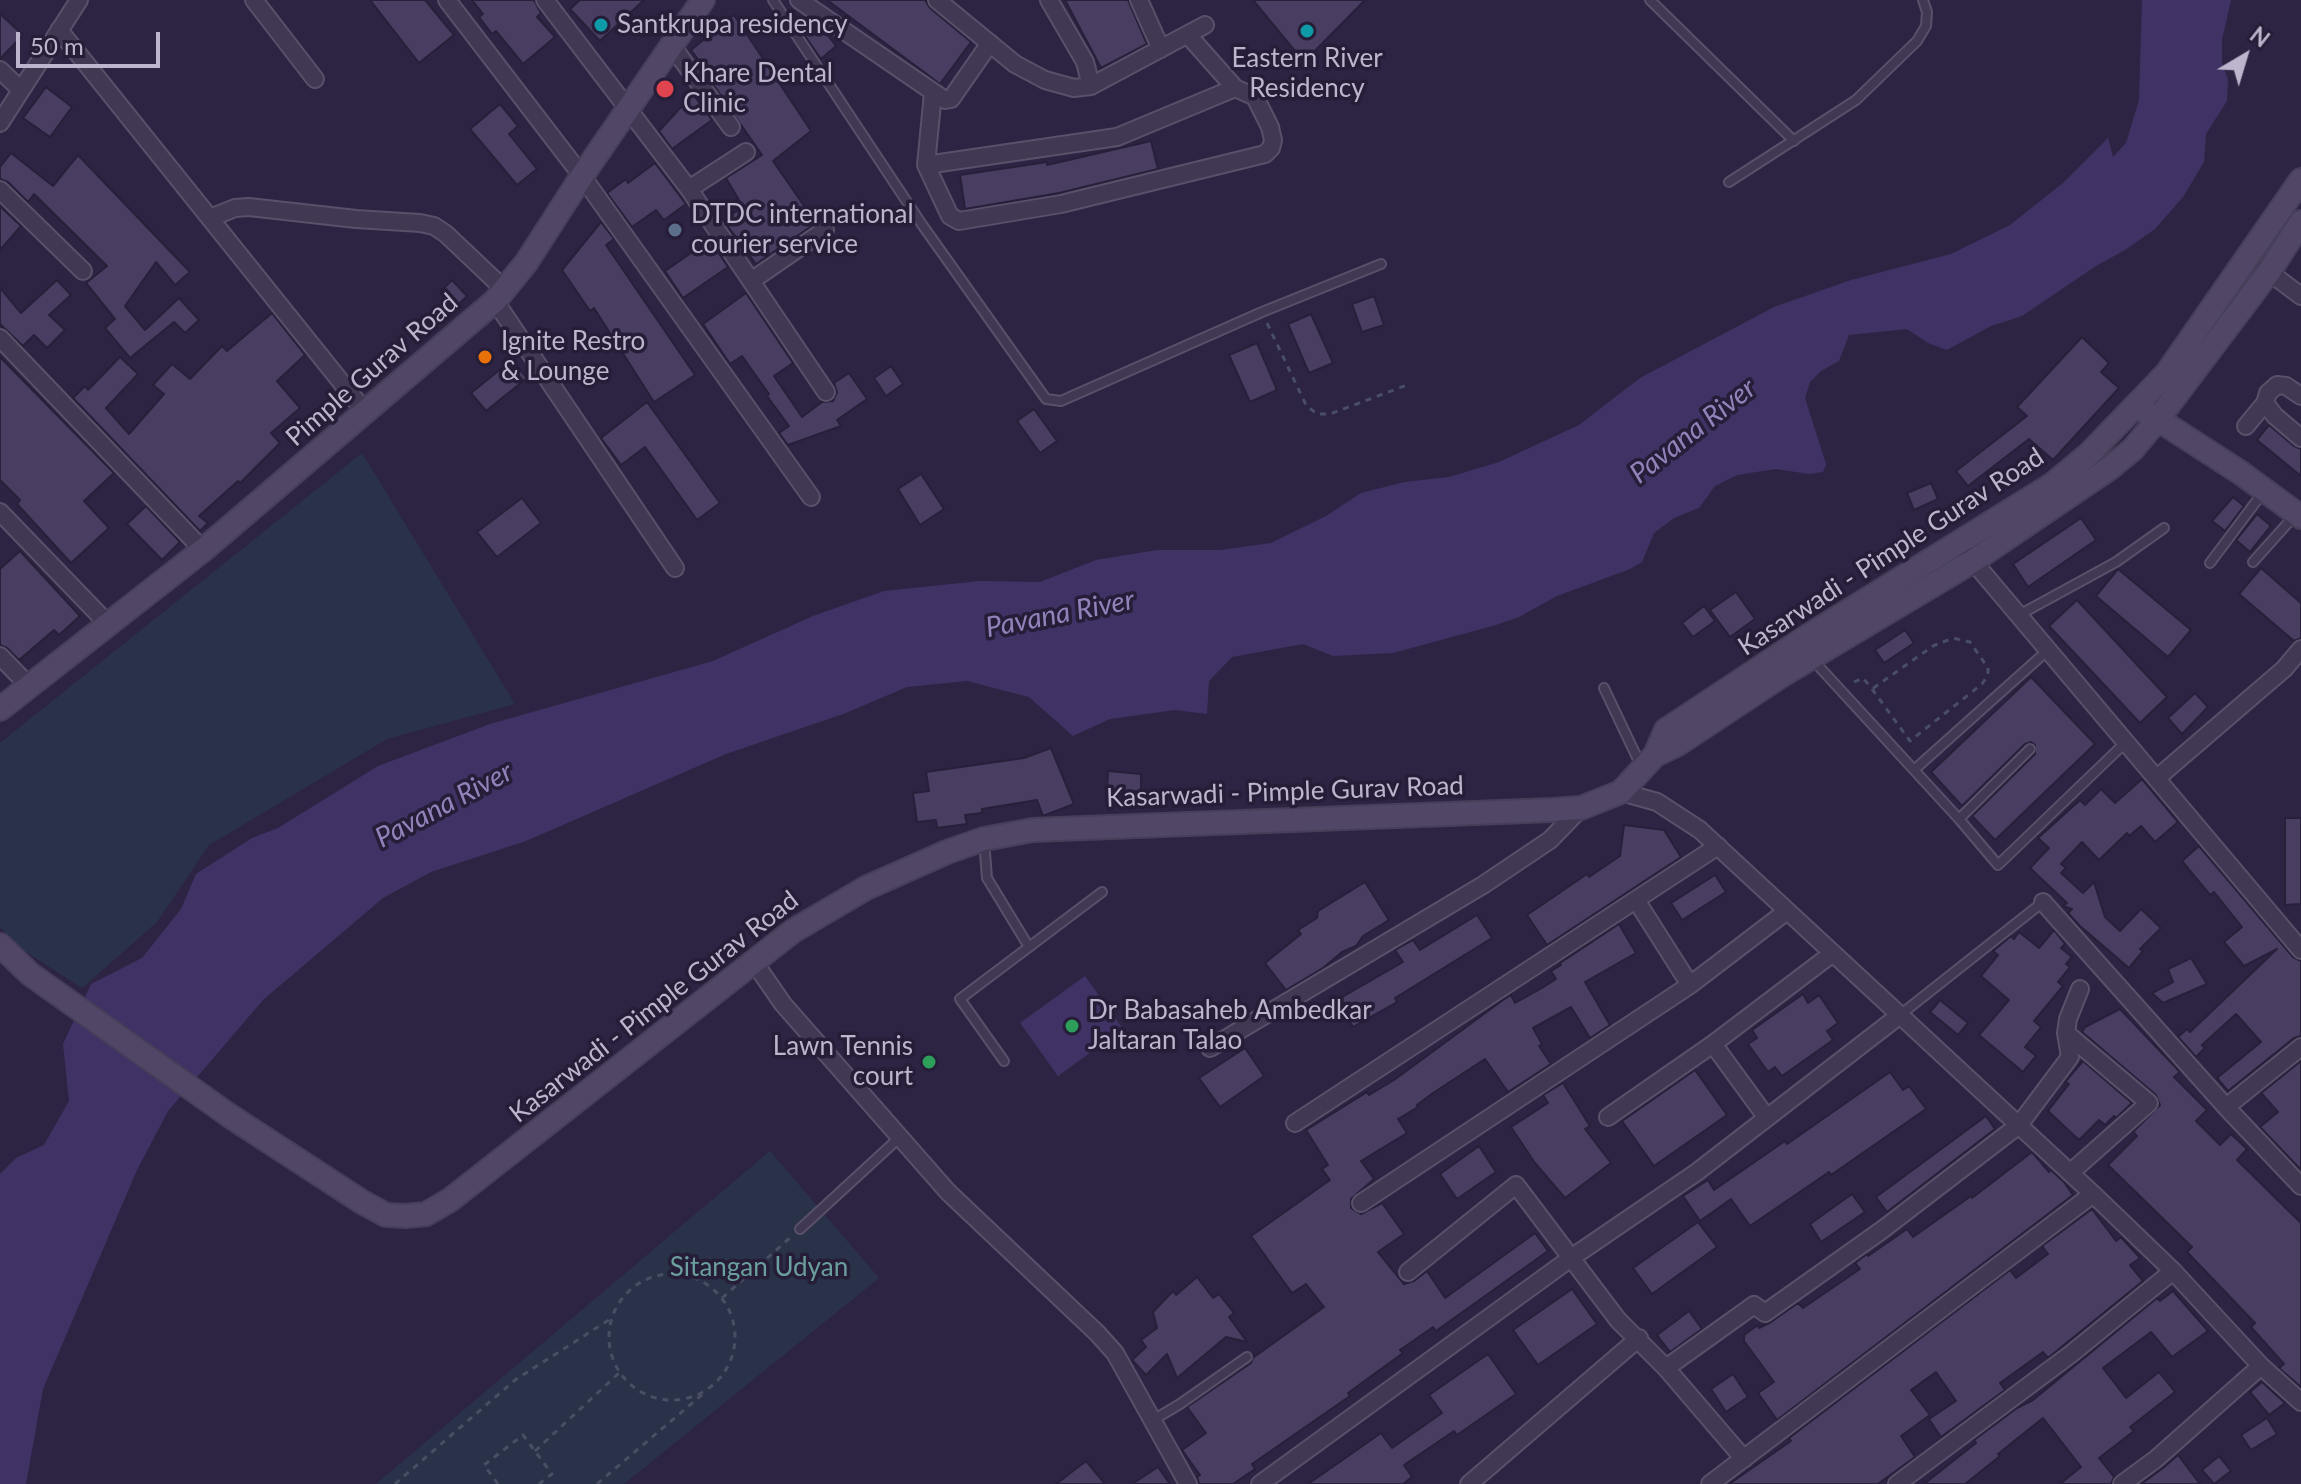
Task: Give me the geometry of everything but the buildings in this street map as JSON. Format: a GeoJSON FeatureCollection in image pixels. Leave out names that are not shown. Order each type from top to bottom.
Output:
{"type":"FeatureCollection","features":[{"type":"Feature","properties":{"kind":"street"},"geometry":{"type":"LineString","coordinates":[[254,0],[315,79]]}},
{"type":"Feature","properties":{"kind":"street"},"geometry":{"type":"LineString","coordinates":[[447,0],[582,176],[811,497]]}},
{"type":"Feature","properties":{"kind":"street"},"geometry":{"type":"LineString","coordinates":[[545,0],[689,189],[826,392]]}},
{"type":"Feature","properties":{"kind":"street","name":"Pimple Gurav Road"},"geometry":{"type":"LineString","coordinates":[[0,709],[203,550],[500,296],[526,263],[703,0]]}},
{"type":"Feature","properties":{"kind":"street"},"geometry":{"type":"LineString","coordinates":[[799,0],[945,100],[951,99],[990,43]]}},
{"type":"Feature","properties":{"kind":"street"},"geometry":{"type":"LineString","coordinates":[[937,0],[1015,64],[1045,80],[1074,88],[1091,86],[1205,25]]}},
{"type":"Feature","properties":{"kind":"street"},"geometry":{"type":"LineString","coordinates":[[1049,0],[1085,62],[1091,86]]}},
{"type":"Feature","properties":{"kind":"street"},"geometry":{"type":"LineString","coordinates":[[1139,0],[1161,49]]}},
{"type":"Feature","properties":{"kind":"street"},"geometry":{"type":"LineString","coordinates":[[0,123],[59,30],[72,3]]}},
{"type":"Feature","properties":{"kind":"street"},"geometry":{"type":"LineString","coordinates":[[59,30],[366,413]]}},
{"type":"Feature","properties":{"kind":"street"},"geometry":{"type":"LineString","coordinates":[[933,93],[926,165],[950,216],[959,221],[1061,204],[1265,154],[1273,140],[1255,97],[1235,88],[1188,35]]}},
{"type":"Feature","properties":{"kind":"street"},"geometry":{"type":"LineString","coordinates":[[672,46],[731,127]]}},
{"type":"Feature","properties":{"kind":"street"},"geometry":{"type":"LineString","coordinates":[[0,70],[21,90]]}},
{"type":"Feature","properties":{"kind":"street"},"geometry":{"type":"LineString","coordinates":[[926,165],[1117,137],[1235,88]]}},
{"type":"Feature","properties":{"kind":"street"},"geometry":{"type":"LineString","coordinates":[[689,189],[746,152]]}},
{"type":"Feature","properties":{"kind":"street","name":"Kasarwadi - Pimple Gurav Road"},"geometry":{"type":"LineString","coordinates":[[0,945],[30,974],[230,1116],[362,1202],[386,1215],[426,1214],[450,1200],[793,931],[866,888],[984,839],[1033,830],[1581,808],[1621,792],[1649,762],[1666,730],[1808,636],[2053,484],[2089,454],[2167,373],[2301,180]]}},
{"type":"Feature","properties":{"kind":"street"},"geometry":{"type":"LineString","coordinates":[[0,190],[83,271]]}},
{"type":"Feature","properties":{"kind":"street"},"geometry":{"type":"LineString","coordinates":[[210,218],[235,208],[249,207],[420,223],[446,234],[500,296],[675,568]]}},
{"type":"Feature","properties":{"kind":"street","name":"Kasarwadi - Pimple Gurav Road"},"geometry":{"type":"LineString","coordinates":[[1649,762],[1811,658],[1973,561],[2133,449],[2269,272],[2301,222]]}},
{"type":"Feature","properties":{"kind":"street"},"geometry":{"type":"LineString","coordinates":[[751,281],[825,230]]}},
{"type":"Feature","properties":{"kind":"street"},"geometry":{"type":"LineString","coordinates":[[2269,272],[2301,296]]}},
{"type":"Feature","properties":{"kind":"street"},"geometry":{"type":"LineString","coordinates":[[0,338],[203,550]]}},
{"type":"Feature","properties":{"kind":"street"},"geometry":{"type":"LineString","coordinates":[[2246,426],[2277,385],[2286,386],[2301,396]]}},
{"type":"Feature","properties":{"kind":"street"},"geometry":{"type":"LineString","coordinates":[[2265,403],[2301,438]]}},
{"type":"Feature","properties":{"kind":"street"},"geometry":{"type":"LineString","coordinates":[[2137,406],[2299,515]]}},
{"type":"Feature","properties":{"kind":"street"},"geometry":{"type":"LineString","coordinates":[[0,512],[109,625]]}},
{"type":"Feature","properties":{"kind":"street"},"geometry":{"type":"LineString","coordinates":[[1957,543],[2301,950]]}},
{"type":"Feature","properties":{"kind":"street"},"geometry":{"type":"LineString","coordinates":[[0,656],[30,687]]}},
{"type":"Feature","properties":{"kind":"street"},"geometry":{"type":"LineString","coordinates":[[2157,778],[2298,658]]}},
{"type":"Feature","properties":{"kind":"street"},"geometry":{"type":"LineString","coordinates":[[1621,792],[1657,802],[1686,819],[1718,846],[2093,1194],[2173,1271],[2261,1366],[2301,1402]]}},
{"type":"Feature","properties":{"kind":"street"},"geometry":{"type":"LineString","coordinates":[[1210,1048],[1495,878],[1550,840],[1581,808]]}},
{"type":"Feature","properties":{"kind":"street"},"geometry":{"type":"LineString","coordinates":[[1295,1123],[1718,846]]}},
{"type":"Feature","properties":{"kind":"street"},"geometry":{"type":"LineString","coordinates":[[1636,900],[1690,985]]}},
{"type":"Feature","properties":{"kind":"street"},"geometry":{"type":"LineString","coordinates":[[2043,902],[2301,1186]]}},
{"type":"Feature","properties":{"kind":"street"},"geometry":{"type":"LineString","coordinates":[[1361,1203],[1690,985],[1787,911]]}},
{"type":"Feature","properties":{"kind":"street"},"geometry":{"type":"LineString","coordinates":[[1608,1117],[1713,1044],[1833,953]]}},
{"type":"Feature","properties":{"kind":"street"},"geometry":{"type":"LineString","coordinates":[[754,962],[783,1004],[948,1192],[1115,1353],[1188,1484]]}},
{"type":"Feature","properties":{"kind":"street"},"geometry":{"type":"LineString","coordinates":[[1666,1368],[1754,1305],[1765,1313],[1882,1230],[2019,1125],[2070,1057],[2066,1033],[2068,1019],[2080,989]]}},
{"type":"Feature","properties":{"kind":"street"},"geometry":{"type":"LineString","coordinates":[[1260,1484],[1571,1258],[1697,1172],[1900,1015]]}},
{"type":"Feature","properties":{"kind":"street"},"geometry":{"type":"LineString","coordinates":[[2066,1033],[2149,1103],[2070,1173]]}},
{"type":"Feature","properties":{"kind":"street"},"geometry":{"type":"LineString","coordinates":[[1713,1044],[1767,1118]]}},
{"type":"Feature","properties":{"kind":"street"},"geometry":{"type":"LineString","coordinates":[[2226,1107],[2301,1047]]}},
{"type":"Feature","properties":{"kind":"street"},"geometry":{"type":"LineString","coordinates":[[1408,1272],[1516,1185],[1618,1320],[1639,1338],[1744,1459]]}},
{"type":"Feature","properties":{"kind":"street"},"geometry":{"type":"LineString","coordinates":[[1710,1484],[2093,1194]]}},
{"type":"Feature","properties":{"kind":"street"},"geometry":{"type":"LineString","coordinates":[[1897,1484],[2071,1354],[2173,1271]]}},
{"type":"Feature","properties":{"kind":"street"},"geometry":{"type":"LineString","coordinates":[[1469,1484],[1639,1338]]}},
{"type":"Feature","properties":{"kind":"street"},"geometry":{"type":"LineString","coordinates":[[2122,1484],[2156,1459],[2261,1366]]}},
{"type":"Feature","properties":{"kind":"lane"},"geometry":{"type":"LineString","coordinates":[[773,0],[923,226],[1046,399],[1061,401],[1262,312],[1381,264]]}},
{"type":"Feature","properties":{"kind":"lane"},"geometry":{"type":"LineString","coordinates":[[1650,0],[1794,141]]}},
{"type":"Feature","properties":{"kind":"lane"},"geometry":{"type":"LineString","coordinates":[[1729,182],[1856,100],[1917,41],[1926,26],[1927,12],[1923,0]]}},
{"type":"Feature","properties":{"kind":"lane"},"geometry":{"type":"LineString","coordinates":[[2210,563],[2264,490]]}},
{"type":"Feature","properties":{"kind":"lane"},"geometry":{"type":"LineString","coordinates":[[2253,562],[2299,515]]}},
{"type":"Feature","properties":{"kind":"lane"},"geometry":{"type":"LineString","coordinates":[[2019,615],[2116,562],[2164,528]]}},
{"type":"Feature","properties":{"kind":"lane"},"geometry":{"type":"LineString","coordinates":[[1914,770],[2048,650]]}},
{"type":"Feature","properties":{"kind":"lane"},"geometry":{"type":"LineString","coordinates":[[1811,658],[1998,865],[2126,741]]}},
{"type":"Feature","properties":{"kind":"lane"},"geometry":{"type":"LineString","coordinates":[[1604,688],[1649,762]]}},
{"type":"Feature","properties":{"kind":"lane"},"geometry":{"type":"LineString","coordinates":[[1959,819],[2030,749]]}},
{"type":"Feature","properties":{"kind":"lane"},"geometry":{"type":"LineString","coordinates":[[984,839],[987,878],[1029,947]]}},
{"type":"Feature","properties":{"kind":"lane"},"geometry":{"type":"LineString","coordinates":[[1004,1061],[960,999],[1102,892]]}},
{"type":"Feature","properties":{"kind":"lane"},"geometry":{"type":"LineString","coordinates":[[1900,1015],[2043,902]]}},
{"type":"Feature","properties":{"kind":"lane"},"geometry":{"type":"LineString","coordinates":[[800,1229],[900,1137]]}},
{"type":"Feature","properties":{"kind":"lane"},"geometry":{"type":"LineString","coordinates":[[1153,1420],[1247,1357]]}},
{"type":"Feature","properties":{"kind":"path"},"geometry":{"type":"LineString","coordinates":[[1262,312],[1306,405],[1317,414],[1330,414],[1407,385]]}},
{"type":"Feature","properties":{"kind":"path"},"geometry":{"type":"LineString","coordinates":[[1840,689],[1863,678],[1910,741],[1982,684],[1988,675],[1988,668],[1970,642],[1953,638],[1933,646],[1872,689]]}},
{"type":"Feature","properties":{"kind":"path"},"geometry":{"type":"LineString","coordinates":[[722,1298],[800,1229]]}},
{"type":"Feature","properties":{"kind":"path"},"geometry":{"type":"LineString","coordinates":[[597,1484],[710,1388],[724,1373],[733,1356],[735,1336],[732,1316],[722,1298],[706,1283],[686,1275],[664,1274],[643,1280],[626,1292],[608,1331],[610,1353],[619,1373],[635,1388],[662,1399],[692,1397],[710,1388]]}},
{"type":"Feature","properties":{"kind":"path"},"geometry":{"type":"LineString","coordinates":[[395,1484],[515,1380],[612,1318]]}},
{"type":"Feature","properties":{"kind":"path"},"geometry":{"type":"LineString","coordinates":[[535,1451],[619,1373]]}},
{"type":"Feature","properties":{"kind":"path"},"geometry":{"type":"LineString","coordinates":[[497,1484],[484,1465],[523,1435],[552,1474],[539,1484]]}},
{"type":"Feature","properties":{"kind":"green space"},"geometry":{"type":"Polygon","coordinates":[[[362,453],[515,704],[387,739],[209,845],[157,922],[82,988],[14,944],[0,927],[0,743],[362,453]]]}},
{"type":"Feature","properties":{"kind":"green space","name":"Sitangan Udyan"},"geometry":{"type":"Polygon","coordinates":[[[770,1151],[879,1278],[624,1484],[376,1484],[770,1151]]]}},
{"type":"Feature","properties":{"kind":"water","name":"Pavana River"},"geometry":{"type":"Polygon","coordinates":[[[2142,0],[2231,0],[2222,40],[2222,63],[2228,79],[2227,101],[2206,134],[2204,162],[2183,197],[2155,229],[2125,250],[2022,316],[1991,326],[1947,350],[1928,343],[1907,329],[1849,335],[1839,361],[1821,371],[1810,382],[1805,398],[1826,464],[1823,472],[1809,474],[1776,469],[1737,475],[1715,486],[1699,508],[1674,518],[1654,533],[1642,562],[1557,596],[1519,617],[1496,625],[1393,653],[1333,656],[1303,644],[1232,657],[1209,681],[1207,714],[1175,710],[1110,719],[1073,736],[1029,697],[967,681],[907,687],[846,713],[726,754],[526,841],[431,872],[383,898],[263,1000],[168,1111],[137,1170],[43,1389],[26,1484],[0,1484],[0,1174],[16,1158],[44,1145],[69,1101],[63,1044],[91,984],[142,958],[181,909],[196,874],[378,766],[490,724],[713,661],[813,616],[884,591],[980,581],[1040,582],[1096,560],[1157,550],[1220,550],[1271,543],[1326,516],[1361,493],[1405,482],[1449,477],[1499,462],[1579,425],[1640,378],[1774,307],[1851,280],[1951,254],[2010,225],[2063,183],[2108,138],[2113,157],[2126,143],[2139,100],[2142,0]]]}},
{"type":"Feature","properties":{"kind":"water","name":"Dr Babasaheb Ambedkar Jaltaran Talao"},"geometry":{"type":"Polygon","coordinates":[[[1085,976],[1123,1029],[1058,1076],[1020,1023],[1085,976]]]}},
{"type":"Feature","properties":{"kind":"place","name":"Santkrupa residency"},"geometry":{"type":"Point","coordinates":[601,25]}},
{"type":"Feature","properties":{"kind":"place","name":"Eastern River Residency"},"geometry":{"type":"Point","coordinates":[1307,31]}},
{"type":"Feature","properties":{"kind":"place","name":"Khare Dental Clinic"},"geometry":{"type":"Point","coordinates":[665,89]}},
{"type":"Feature","properties":{"kind":"place","name":"DTDC international courier service"},"geometry":{"type":"Point","coordinates":[675,230]}},
{"type":"Feature","properties":{"kind":"place","name":"Ignite Restro & Lounge"},"geometry":{"type":"Point","coordinates":[485,357]}},
{"type":"Feature","properties":{"kind":"place","name":"Dr Babasaheb Ambedkar Jaltaran Talao"},"geometry":{"type":"Point","coordinates":[1072,1026]}},
{"type":"Feature","properties":{"kind":"place","name":"Lawn Tennis court"},"geometry":{"type":"Point","coordinates":[929,1062]}}]}
